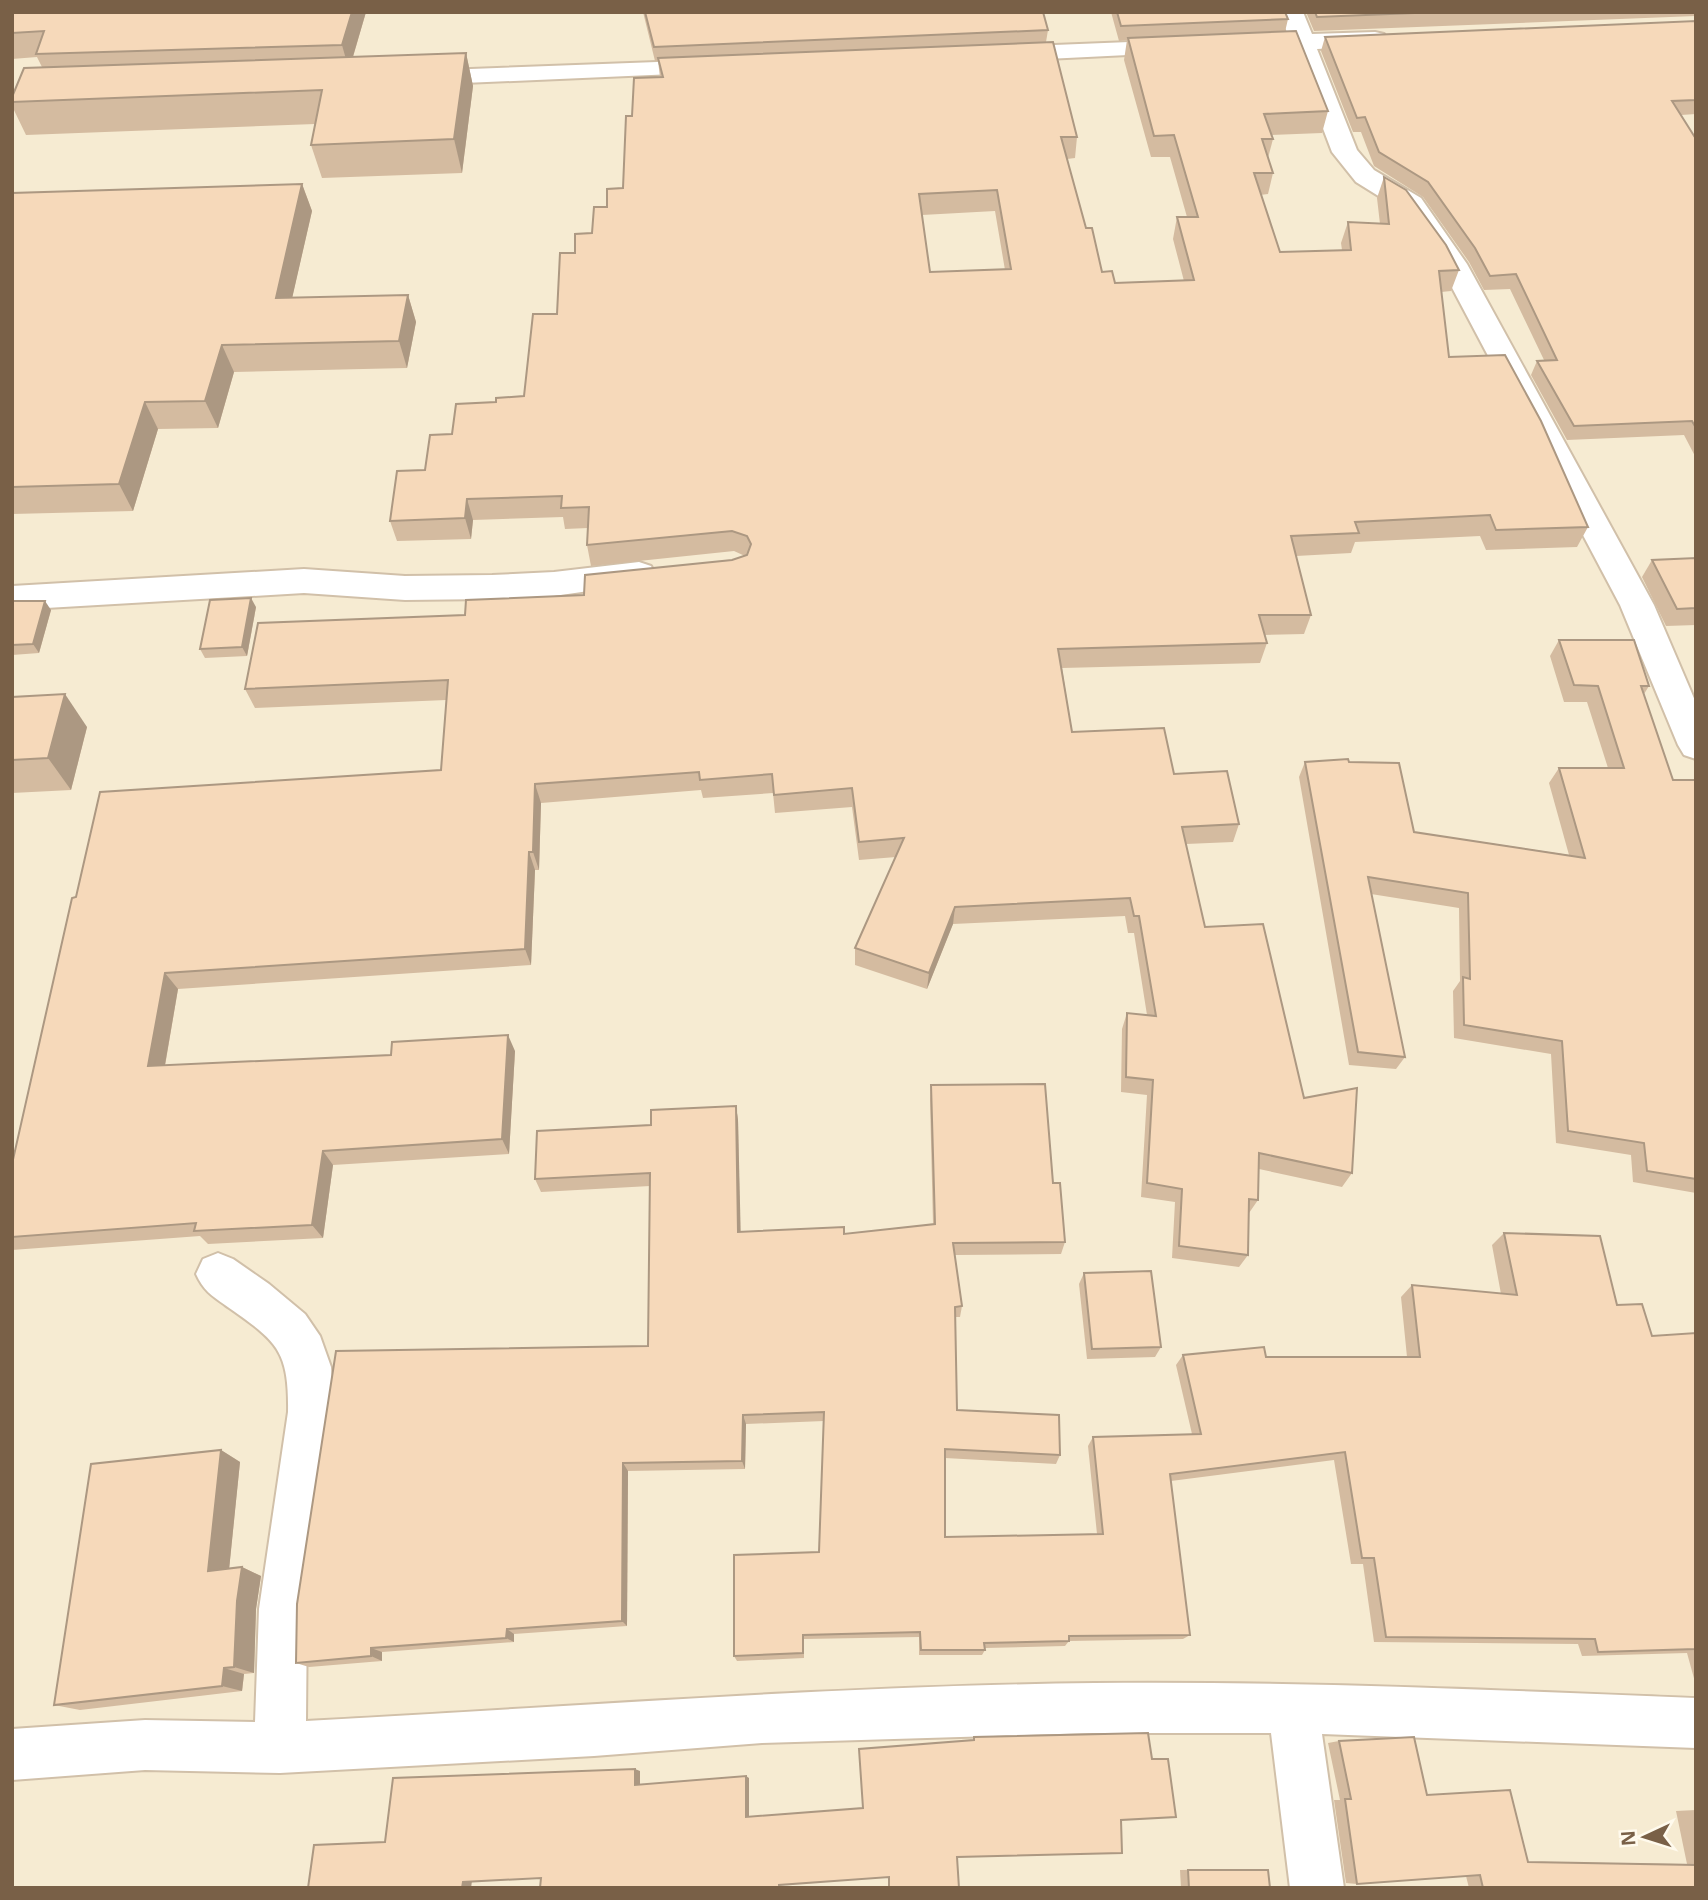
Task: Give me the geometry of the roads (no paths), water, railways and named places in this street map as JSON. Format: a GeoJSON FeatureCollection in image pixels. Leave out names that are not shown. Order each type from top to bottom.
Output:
{"type":"FeatureCollection","features":[{"type":"Feature","properties":{"kind":"street"},"geometry":{"type":"LineString","coordinates":[[1291,12],[1352,164],[1364,176],[1411,204],[1452,264],[1637,605],[1696,745]]}},
{"type":"Feature","properties":{"kind":"street"},"geometry":{"type":"LineString","coordinates":[[1231,45],[1400,38]]}},
{"type":"Feature","properties":{"kind":"street"},"geometry":{"type":"LineString","coordinates":[[982,55],[1203,46]]}},
{"type":"Feature","properties":{"kind":"street"},"geometry":{"type":"LineString","coordinates":[[396,79],[738,66]]}},
{"type":"Feature","properties":{"kind":"street"},"geometry":{"type":"LineString","coordinates":[[12,598],[304,581],[405,588],[492,587],[554,584],[668,571]]}},
{"type":"Feature","properties":{"kind":"street"},"geometry":{"type":"LineString","coordinates":[[218,1274],[288,1327],[304,1350],[311,1382],[311,1412],[283,1609],[280,1748]]}},
{"type":"Feature","properties":{"kind":"street"},"geometry":{"type":"LineString","coordinates":[[12,1755],[145,1745],[280,1748],[594,1731],[762,1718],[1093,1708],[1293,1708],[1696,1723]]}},
{"type":"Feature","properties":{"kind":"street"},"geometry":{"type":"LineString","coordinates":[[1293,1708],[1317,1888]]}}]}
